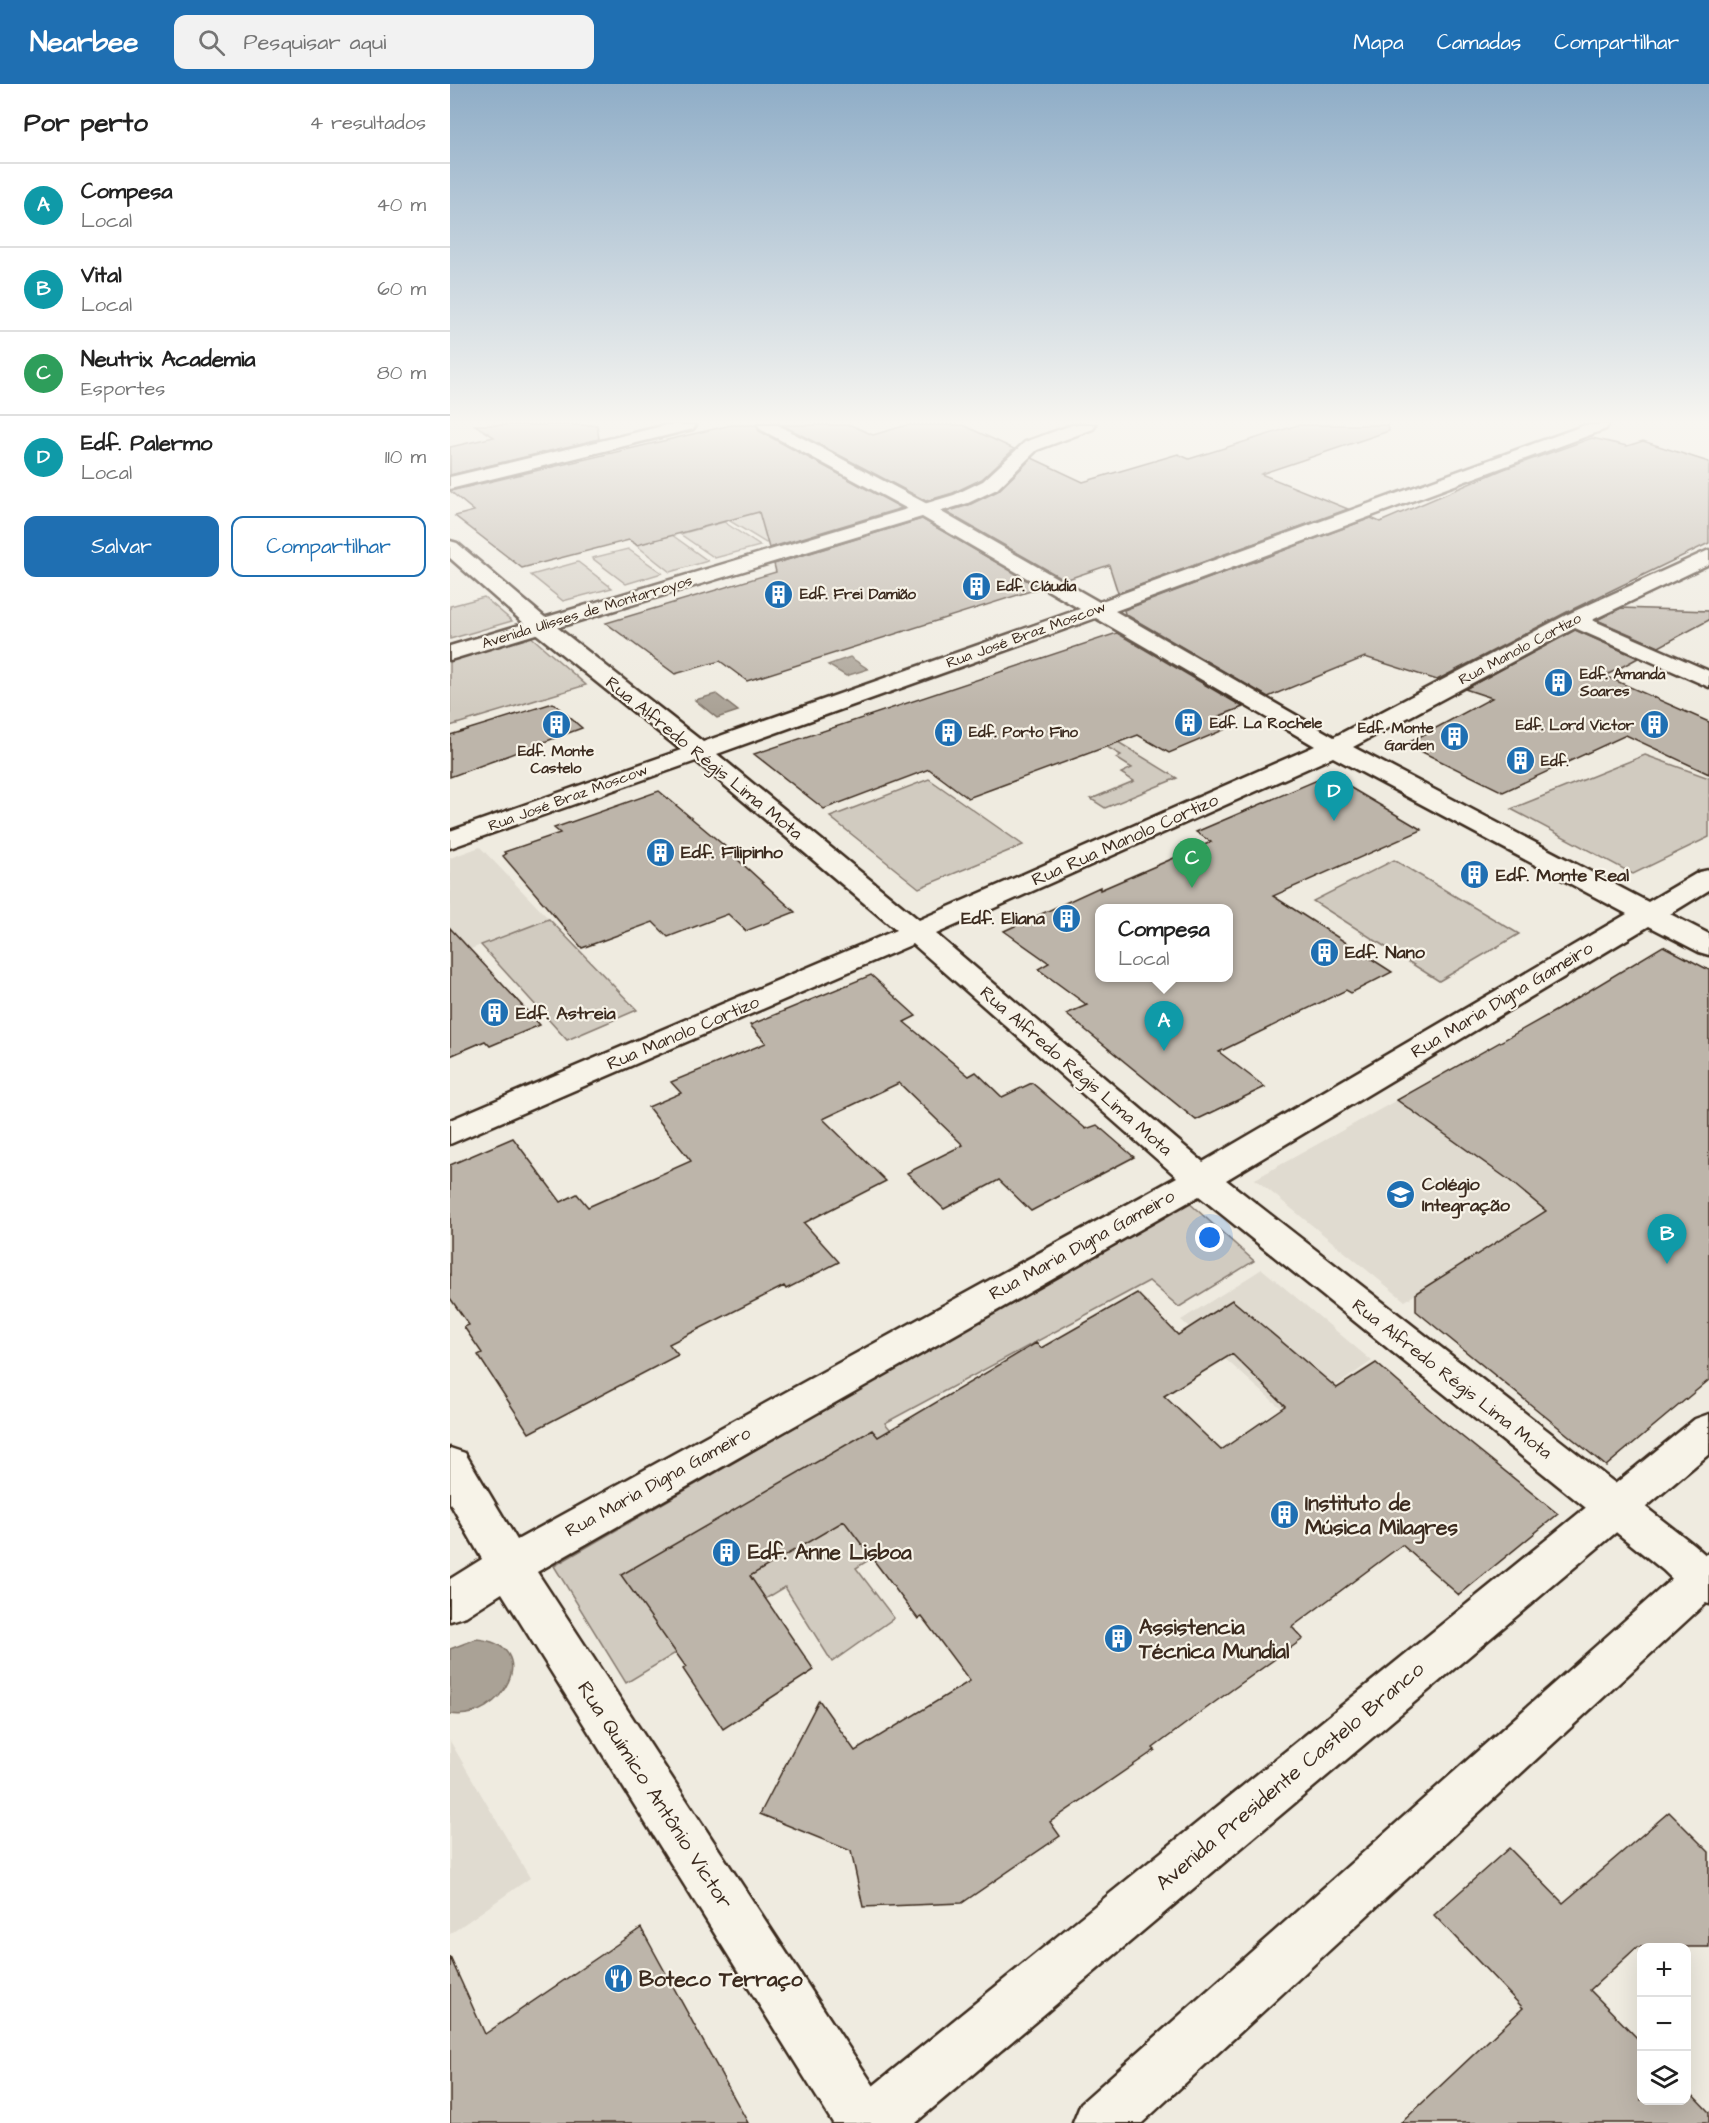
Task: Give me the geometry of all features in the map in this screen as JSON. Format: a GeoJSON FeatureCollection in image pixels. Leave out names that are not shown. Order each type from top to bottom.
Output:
{"type":"FeatureCollection","features":[{"type":"Feature","properties":{"kind":"street","name":"Avenida Ulisses de Montarroyos"},"geometry":{"type":"LineString","coordinates":[[450,653],[890,520]]}},
{"type":"Feature","properties":{"kind":"street"},"geometry":{"type":"LineString","coordinates":[[942,520],[1334,747],[1709,946]]}},
{"type":"Feature","properties":{"kind":"street","name":"Rua José Braz Moscow"},"geometry":{"type":"LineString","coordinates":[[450,840],[1099,610],[1341,520]]}},
{"type":"Feature","properties":{"kind":"street","name":"Rua Alfredo Régis Lima Mota"},"geometry":{"type":"LineString","coordinates":[[450,547],[541,626],[700,752],[916,932],[1201,1179],[1706,1579]]}},
{"type":"Feature","properties":{"kind":"street","name":"Rua Manolo Cortizo"},"geometry":{"type":"LineString","coordinates":[[1334,747],[1574,620],[1709,556]]}},
{"type":"Feature","properties":{"kind":"street"},"geometry":{"type":"LineString","coordinates":[[1574,620],[1709,680]]}},
{"type":"Feature","properties":{"kind":"street","name":"Rua Rua Manolo Cortizo"},"geometry":{"type":"LineString","coordinates":[[916,932],[1334,747]]}},
{"type":"Feature","properties":{"kind":"street","name":"Rua Maria Digna Gameiro"},"geometry":{"type":"LineString","coordinates":[[450,1602],[509,1566],[1201,1179],[1709,878]]}},
{"type":"Feature","properties":{"kind":"street","name":"Rua Manolo Cortizo"},"geometry":{"type":"LineString","coordinates":[[450,1133],[916,932]]}},
{"type":"Feature","properties":{"kind":"street","name":"Avenida Presidente Castelo Branco"},"geometry":{"type":"LineString","coordinates":[[872,2123],[1709,1430]]}},
{"type":"Feature","properties":{"kind":"street","name":"Rua Químico Antônio Victor"},"geometry":{"type":"LineString","coordinates":[[450,1465],[509,1566],[864,2123]]}},
{"type":"Feature","properties":{"kind":"street"},"geometry":{"type":"LineString","coordinates":[[1101,2123],[1706,1579]]}},
{"type":"Feature","properties":{"kind":"shaded area"},"geometry":{"type":"Polygon","coordinates":[[[728,520],[781,520],[803,533],[766,543],[728,520]]]}},
{"type":"Feature","properties":{"kind":"shaded area"},"geometry":{"type":"Polygon","coordinates":[[[724,522],[760,546],[715,558],[680,534],[724,522]]]}},
{"type":"Feature","properties":{"kind":"shaded area"},"geometry":{"type":"Polygon","coordinates":[[[672,535],[708,561],[670,572],[636,545],[672,535]]]}},
{"type":"Feature","properties":{"kind":"shaded area"},"geometry":{"type":"Polygon","coordinates":[[[628,549],[662,573],[626,584],[592,558],[628,549]]]}},
{"type":"Feature","properties":{"kind":"shaded area"},"geometry":{"type":"Polygon","coordinates":[[[578,562],[612,588],[563,601],[531,575],[578,562]]]}},
{"type":"Feature","properties":{"kind":"shaded area"},"geometry":{"type":"Polygon","coordinates":[[[484,597],[512,621],[450,639],[450,606],[484,597]]]}},
{"type":"Feature","properties":{"kind":"shaded area"},"geometry":{"type":"Polygon","coordinates":[[[528,634],[586,685],[450,726],[450,656],[528,634]]]}},
{"type":"Feature","properties":{"kind":"shaded area"},"geometry":{"type":"Polygon","coordinates":[[[850,657],[868,669],[846,676],[828,665],[850,657]]]}},
{"type":"Feature","properties":{"kind":"shaded area"},"geometry":{"type":"Polygon","coordinates":[[[716,694],[738,711],[717,718],[695,700],[716,694]]]}},
{"type":"Feature","properties":{"kind":"shaded area"},"geometry":{"type":"Polygon","coordinates":[[[1118,742],[1177,778],[1105,808],[1091,799],[1134,781],[1121,773],[1132,768],[1116,758],[1121,755],[1107,747],[1118,742]]]}},
{"type":"Feature","properties":{"kind":"shaded area"},"geometry":{"type":"Polygon","coordinates":[[[1645,755],[1709,778],[1709,837],[1633,874],[1511,809],[1645,755]]]}},
{"type":"Feature","properties":{"kind":"shaded area"},"geometry":{"type":"Polygon","coordinates":[[[929,779],[1023,845],[919,888],[830,817],[929,779]]]}},
{"type":"Feature","properties":{"kind":"shaded area"},"geometry":{"type":"Polygon","coordinates":[[[480,847],[549,919],[450,957],[450,858],[480,847]]]}},
{"type":"Feature","properties":{"kind":"shaded area"},"geometry":{"type":"Polygon","coordinates":[[[1394,860],[1519,934],[1439,981],[1313,901],[1394,860]]]}},
{"type":"Feature","properties":{"kind":"shaded area"},"geometry":{"type":"Polygon","coordinates":[[[549,919],[637,1010],[567,1040],[481,945],[549,919]]]}},
{"type":"Feature","properties":{"kind":"shaded area","name":"Colégio Integração"},"geometry":{"type":"Polygon","coordinates":[[[1397,1100],[1549,1208],[1405,1301],[1255,1179],[1397,1100]]]}},
{"type":"Feature","properties":{"kind":"shaded area"},"geometry":{"type":"Polygon","coordinates":[[[1187,1201],[1254,1261],[1179,1307],[1149,1281],[885,1423],[954,1506],[856,1568],[894,1618],[832,1662],[785,1587],[626,1683],[554,1566],[1187,1201]]]}},
{"type":"Feature","properties":{"kind":"shaded area"},"geometry":{"type":"Polygon","coordinates":[[[1262,1269],[1372,1361],[1291,1417],[1181,1320],[1262,1269]]]}},
{"type":"Feature","properties":{"kind":"shaded area"},"geometry":{"type":"Polygon","coordinates":[[[476,1639],[497,1644],[508,1654],[512,1667],[508,1682],[499,1696],[486,1707],[469,1714],[450,1714],[450,1649],[476,1639]]]}},
{"type":"Feature","properties":{"kind":"shaded area"},"geometry":{"type":"Polygon","coordinates":[[[450,1741],[530,1878],[450,1934],[450,1741]]]}},
{"type":"Feature","properties":{"kind":"building"},"geometry":{"type":"Polygon","coordinates":[[[460,520],[729,520],[637,545],[629,540],[522,568],[460,520]]]}},
{"type":"Feature","properties":{"kind":"building"},"geometry":{"type":"Polygon","coordinates":[[[761,520],[862,520],[769,548],[761,520]]]}},
{"type":"Feature","properties":{"kind":"building"},"geometry":{"type":"Polygon","coordinates":[[[924,520],[1040,588],[747,681],[720,661],[675,674],[606,623],[776,572],[774,564],[924,520]]]}},
{"type":"Feature","properties":{"kind":"building"},"geometry":{"type":"Polygon","coordinates":[[[960,520],[1317,520],[1118,593],[1109,565],[1065,580],[960,520]]]}},
{"type":"Feature","properties":{"kind":"building"},"geometry":{"type":"Polygon","coordinates":[[[1365,520],[1380,522],[1384,520],[1709,520],[1709,543],[1565,613],[1437,680],[1365,657],[1268,697],[1125,614],[1124,610],[1365,520]]]}},
{"type":"Feature","properties":{"kind":"building"},"geometry":{"type":"Polygon","coordinates":[[[1621,608],[1709,611],[1709,620],[1659,647],[1597,620],[1621,608]]]}},
{"type":"Feature","properties":{"kind":"building"},"geometry":{"type":"Polygon","coordinates":[[[1575,630],[1638,658],[1605,676],[1709,722],[1709,774],[1626,735],[1503,792],[1406,744],[1492,698],[1465,689],[1575,630]]]}},
{"type":"Feature","properties":{"kind":"building"},"geometry":{"type":"Polygon","coordinates":[[[1117,633],[1243,707],[1217,717],[1233,726],[1169,753],[1138,735],[968,798],[929,769],[824,809],[754,754],[1117,633]]]}},
{"type":"Feature","properties":{"kind":"building"},"geometry":{"type":"Polygon","coordinates":[[[553,703],[582,728],[450,777],[450,735],[553,703]]]}},
{"type":"Feature","properties":{"kind":"building"},"geometry":{"type":"Polygon","coordinates":[[[1329,775],[1422,830],[1273,896],[1392,972],[1351,993],[1346,990],[1219,1052],[1265,1087],[1196,1120],[1066,1014],[1087,1005],[1038,969],[1049,963],[1004,931],[1100,887],[1100,890],[1211,842],[1196,832],[1329,775]]]}},
{"type":"Feature","properties":{"kind":"building"},"geometry":{"type":"Polygon","coordinates":[[[659,791],[727,848],[725,848],[795,912],[746,931],[728,914],[668,937],[653,922],[582,948],[503,856],[506,854],[504,852],[560,833],[554,828],[659,791]]]}},
{"type":"Feature","properties":{"kind":"building","name":"Edf. Astreia"},"geometry":{"type":"Polygon","coordinates":[[[450,928],[540,1025],[490,1046],[485,1041],[450,1056],[450,928]]]}},
{"type":"Feature","properties":{"kind":"building"},"geometry":{"type":"Polygon","coordinates":[[[1663,946],[1709,970],[1709,1380],[1606,1466],[1416,1311],[1416,1293],[1546,1211],[1509,1180],[1397,1100],[1557,1010],[1663,946]]]}},
{"type":"Feature","properties":{"kind":"building"},"geometry":{"type":"Polygon","coordinates":[[[871,975],[916,1016],[904,1022],[969,1076],[976,1072],[1002,1097],[1032,1083],[1086,1129],[1097,1125],[1134,1157],[1031,1211],[999,1180],[944,1209],[907,1173],[963,1145],[899,1083],[823,1119],[886,1181],[804,1223],[839,1262],[786,1289],[784,1286],[669,1344],[678,1355],[529,1433],[478,1355],[482,1353],[464,1327],[469,1325],[450,1298],[450,1165],[513,1138],[561,1202],[577,1194],[588,1207],[691,1161],[648,1107],[681,1093],[671,1082],[766,1043],[750,1025],[871,975]]]}},
{"type":"Feature","properties":{"kind":"building"},"geometry":{"type":"Polygon","coordinates":[[[1137,1293],[1178,1335],[1232,1300],[1337,1388],[1376,1363],[1444,1422],[1558,1514],[1459,1595],[1402,1545],[1292,1627],[1303,1639],[1153,1748],[1155,1750],[1050,1822],[1060,1836],[962,1903],[863,1907],[851,1851],[760,1814],[819,1700],[855,1751],[970,1681],[922,1617],[918,1619],[844,1521],[750,1576],[814,1670],[723,1729],[683,1669],[686,1667],[621,1575],[872,1430],[878,1437],[1036,1343],[1041,1348],[1137,1293]],[[1232,1354],[1164,1396],[1221,1450],[1285,1406],[1232,1354]]]}},
{"type":"Feature","properties":{"kind":"building"},"geometry":{"type":"Polygon","coordinates":[[[1669,1812],[1709,1852],[1709,1947],[1691,1947],[1691,1943],[1637,1943],[1637,1947],[1590,1990],[1637,2038],[1637,2105],[1691,2105],[1691,2093],[1709,2112],[1709,2123],[1401,2123],[1523,2008],[1434,1915],[1509,1848],[1563,1903],[1669,1812]]]}},
{"type":"Feature","properties":{"kind":"building","name":"Boteco Terraço"},"geometry":{"type":"Polygon","coordinates":[[[641,1928],[748,2123],[450,2123],[450,1957],[485,2034],[641,1928]]]}},
{"type":"Feature","properties":{"kind":"place","name":"Edf. Cláudia"},"geometry":{"type":"Point","coordinates":[976,586]}},
{"type":"Feature","properties":{"kind":"place","name":"Edf. Frei Damião"},"geometry":{"type":"Point","coordinates":[779,594]}},
{"type":"Feature","properties":{"kind":"place","name":"Edf. Amanda Soares"},"geometry":{"type":"Point","coordinates":[1559,683]}},
{"type":"Feature","properties":{"kind":"place","name":"Edf. La Rochele"},"geometry":{"type":"Point","coordinates":[1189,723]}},
{"type":"Feature","properties":{"kind":"place","name":"Edf. Monte Castelo"},"geometry":{"type":"Point","coordinates":[556,724]}},
{"type":"Feature","properties":{"kind":"place","name":"Edf. Lord Victor"},"geometry":{"type":"Point","coordinates":[1655,725]}},
{"type":"Feature","properties":{"kind":"place","name":"Edf. Porto Fino"},"geometry":{"type":"Point","coordinates":[948,732]}},
{"type":"Feature","properties":{"kind":"place","name":"Edf. Monte Garden"},"geometry":{"type":"Point","coordinates":[1455,737]}},
{"type":"Feature","properties":{"kind":"place","name":"Edf."},"geometry":{"type":"Point","coordinates":[1520,761]}},
{"type":"Feature","properties":{"kind":"place","name":"Edf. Palermo"},"geometry":{"type":"Point","coordinates":[1334,821]}},
{"type":"Feature","properties":{"kind":"place","name":"Edf. Filipinho"},"geometry":{"type":"Point","coordinates":[660,852]}},
{"type":"Feature","properties":{"kind":"place","name":"Edf. Monte Real"},"geometry":{"type":"Point","coordinates":[1475,875]}},
{"type":"Feature","properties":{"kind":"place","name":"Neutrix Academia"},"geometry":{"type":"Point","coordinates":[1192,888]}},
{"type":"Feature","properties":{"kind":"place","name":"Edf. Eliana"},"geometry":{"type":"Point","coordinates":[1066,918]}},
{"type":"Feature","properties":{"kind":"place","name":"Edf. Nano"},"geometry":{"type":"Point","coordinates":[1324,952]}},
{"type":"Feature","properties":{"kind":"place","name":"Edf. Astreia"},"geometry":{"type":"Point","coordinates":[495,1013]}},
{"type":"Feature","properties":{"kind":"place","name":"Compesa"},"geometry":{"type":"Point","coordinates":[1164,1051]}},
{"type":"Feature","properties":{"kind":"place","name":"Colégio Integração"},"geometry":{"type":"Point","coordinates":[1401,1194]}},
{"type":"Feature","properties":{"kind":"place","name":"Vital"},"geometry":{"type":"Point","coordinates":[1667,1264]}},
{"type":"Feature","properties":{"kind":"place","name":"Instituto de Música Milagres"},"geometry":{"type":"Point","coordinates":[1284,1515]}},
{"type":"Feature","properties":{"kind":"place","name":"Edf. Anne Lisboa"},"geometry":{"type":"Point","coordinates":[727,1552]}},
{"type":"Feature","properties":{"kind":"place","name":"Assistencia Técnica Mundial"},"geometry":{"type":"Point","coordinates":[1118,1639]}},
{"type":"Feature","properties":{"kind":"place","name":"Boteco Terraço"},"geometry":{"type":"Point","coordinates":[618,1979]}}]}
